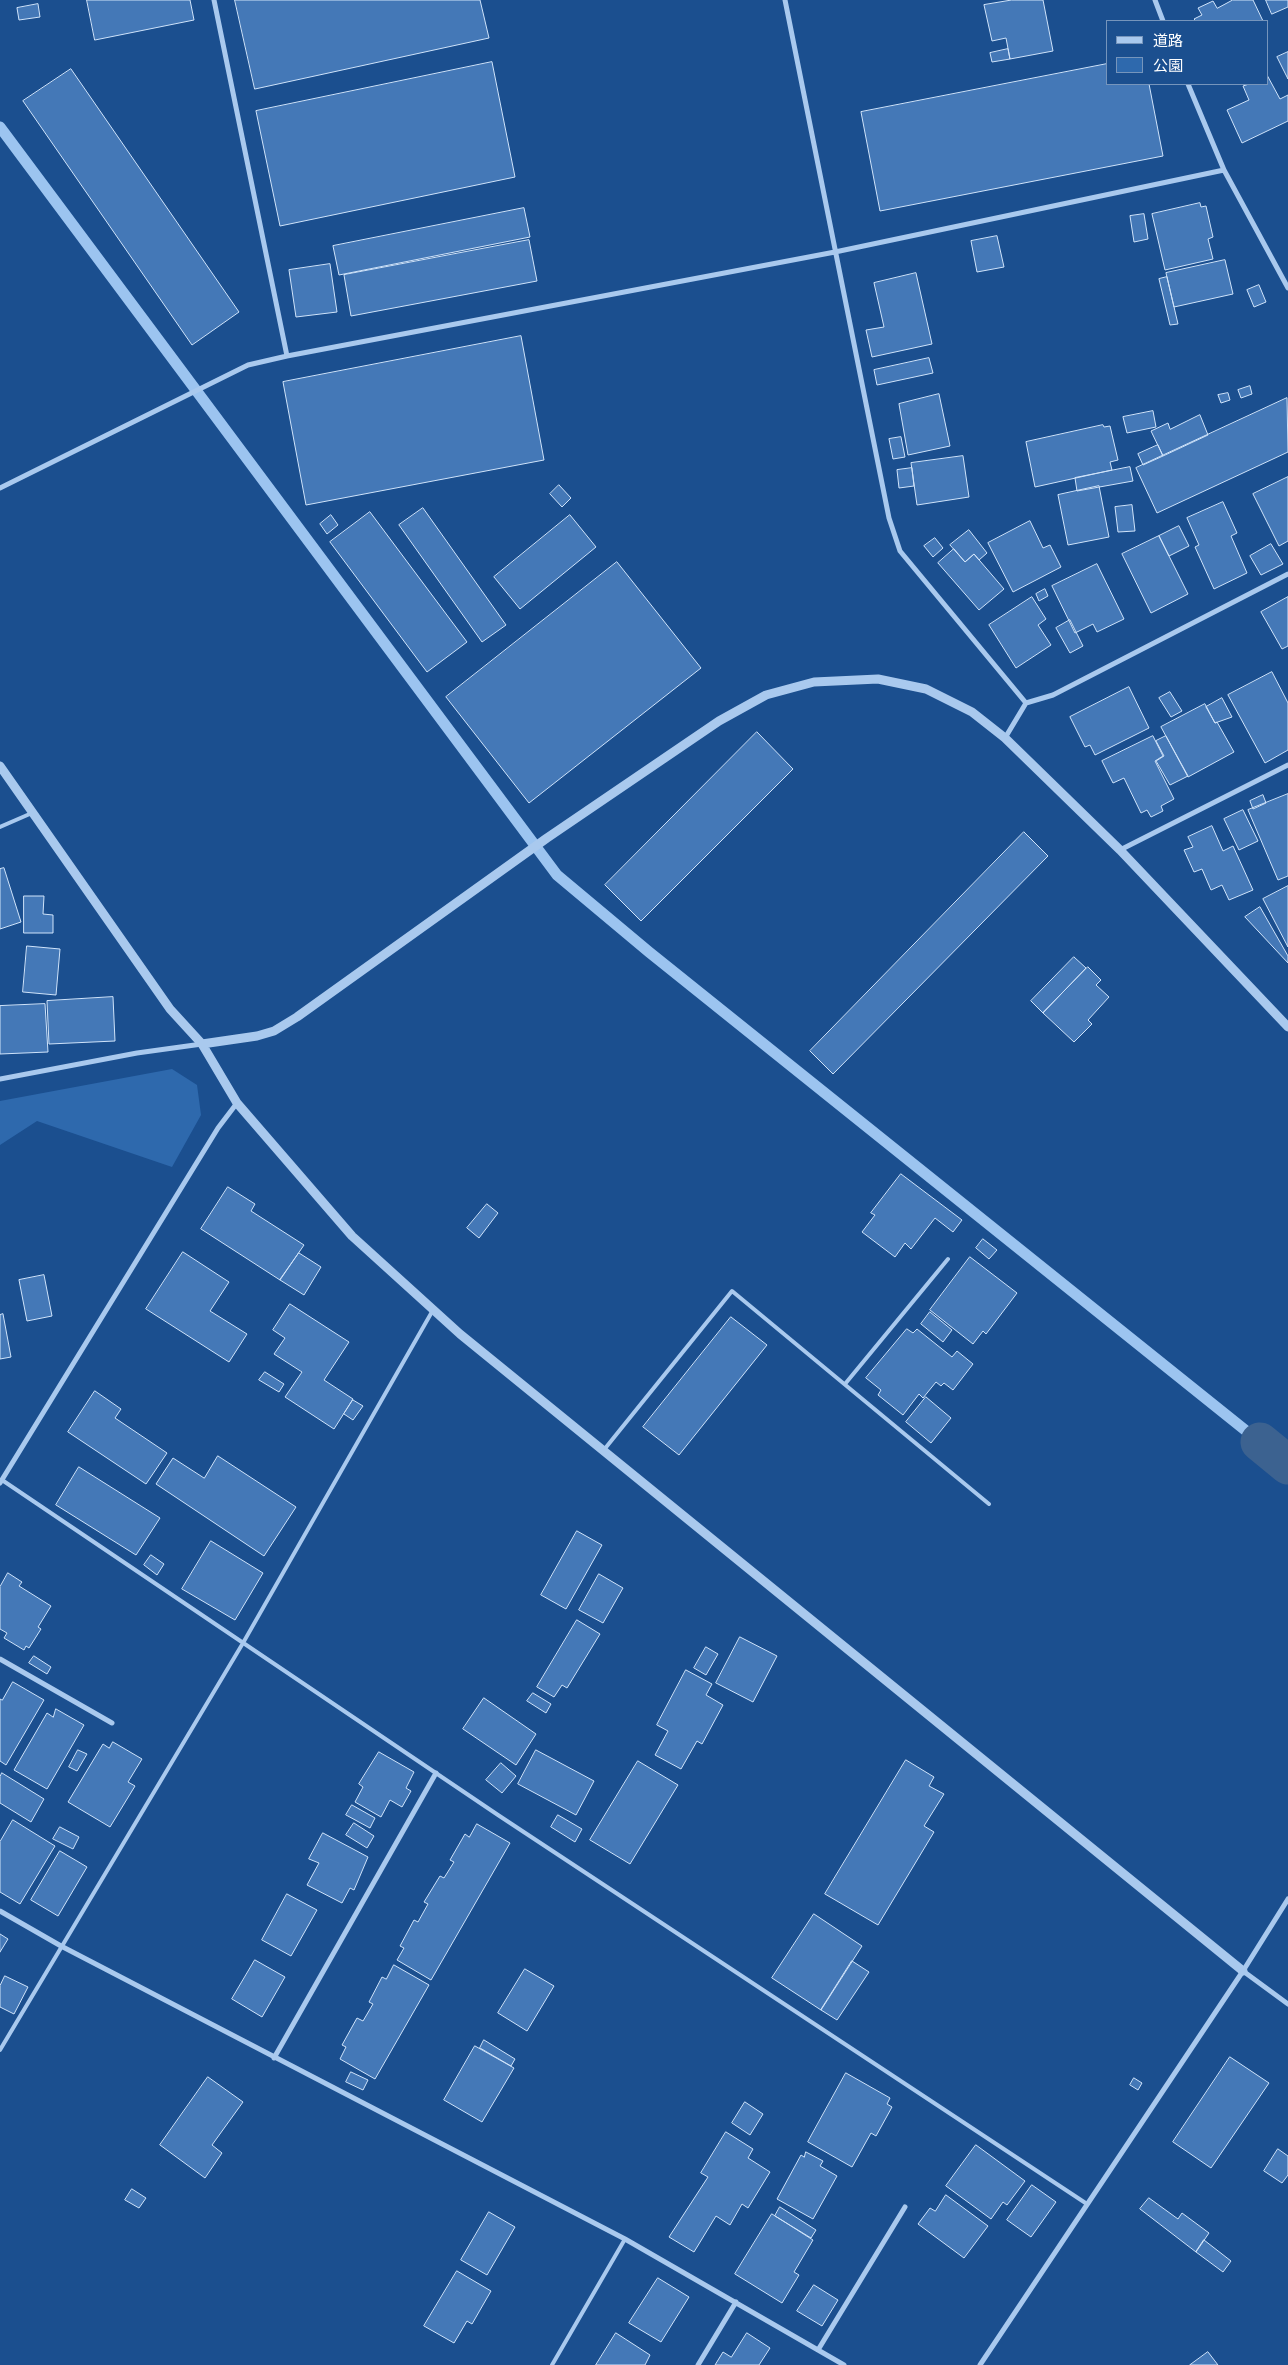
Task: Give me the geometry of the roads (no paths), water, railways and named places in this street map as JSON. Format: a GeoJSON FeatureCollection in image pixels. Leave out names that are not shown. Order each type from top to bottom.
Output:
{"type":"FeatureCollection","features":[{"type":"Feature","properties":{"kind":"street"},"geometry":{"type":"LineString","coordinates":[[214,0],[287,356]]}},
{"type":"Feature","properties":{"kind":"street"},"geometry":{"type":"LineString","coordinates":[[785,0],[890,518],[900,551],[1026,703]]}},
{"type":"Feature","properties":{"kind":"street"},"geometry":{"type":"LineString","coordinates":[[1155,0],[1163,20]]}},
{"type":"Feature","properties":{"kind":"street"},"geometry":{"type":"LineString","coordinates":[[1188,85],[1224,170],[1288,288]]}},
{"type":"Feature","properties":{"kind":"street"},"geometry":{"type":"LineString","coordinates":[[0,488],[178,398],[220,380],[248,365],[835,252],[1224,170]]}},
{"type":"Feature","properties":{"kind":"street"},"geometry":{"type":"LineString","coordinates":[[1005,738],[1026,703],[1053,695],[1288,574]]}},
{"type":"Feature","properties":{"kind":"street"},"geometry":{"type":"LineString","coordinates":[[0,1079],[137,1053],[257,1036],[274,1031],[297,1018],[548,838],[719,722],[766,695],[814,682],[878,679],[926,689],[972,712],[1005,738],[1120,850],[1288,1027]]}},
{"type":"Feature","properties":{"kind":"street"},"geometry":{"type":"LineString","coordinates":[[1120,850],[1288,765]]}},
{"type":"Feature","properties":{"kind":"street"},"geometry":{"type":"LineString","coordinates":[[0,766],[170,1009],[202,1044],[237,1103],[352,1236],[433,1310],[603,1451],[1243,1971],[1288,2004]]}},
{"type":"Feature","properties":{"kind":"street"},"geometry":{"type":"LineString","coordinates":[[1,1482],[218,1128],[237,1103]]}},
{"type":"Feature","properties":{"kind":"street"},"geometry":{"type":"LineString","coordinates":[[0,1659],[112,1723]]}},
{"type":"Feature","properties":{"kind":"street"},"geometry":{"type":"LineString","coordinates":[[274,2058],[436,1773]]}},
{"type":"Feature","properties":{"kind":"street"},"geometry":{"type":"LineString","coordinates":[[980,2365],[1243,1971],[1288,1899]]}},
{"type":"Feature","properties":{"kind":"street"},"geometry":{"type":"LineString","coordinates":[[0,1911],[61,1946],[274,2058],[625,2239],[844,2365]]}},
{"type":"Feature","properties":{"kind":"street"},"geometry":{"type":"LineString","coordinates":[[818,2350],[905,2206]]}},
{"type":"Feature","properties":{"kind":"street"},"geometry":{"type":"LineString","coordinates":[[698,2365],[736,2302]]}},
{"type":"Feature","properties":{"kind":"lane"},"geometry":{"type":"LineString","coordinates":[[0,828],[32,813]]}},
{"type":"Feature","properties":{"kind":"lane"},"geometry":{"type":"LineString","coordinates":[[845,1384],[948,1259]]}},
{"type":"Feature","properties":{"kind":"lane"},"geometry":{"type":"LineString","coordinates":[[603,1451],[732,1291],[989,1504]]}},
{"type":"Feature","properties":{"kind":"lane"},"geometry":{"type":"LineString","coordinates":[[0,2050],[243,1642],[433,1310]]}},
{"type":"Feature","properties":{"kind":"lane"},"geometry":{"type":"LineString","coordinates":[[1,1482],[1087,2204]]}},
{"type":"Feature","properties":{"kind":"lane"},"geometry":{"type":"LineString","coordinates":[[552,2365],[625,2239]]}},
{"type":"Feature","properties":{"kind":"waterway"},"geometry":{"type":"LineString","coordinates":[[0,127],[557,875],[649,952],[1260,1442]]}},
{"type":"Feature","properties":{"kind":"waterway"},"geometry":{"type":"LineString","coordinates":[[1260,1442],[1288,1465]]}}]}
